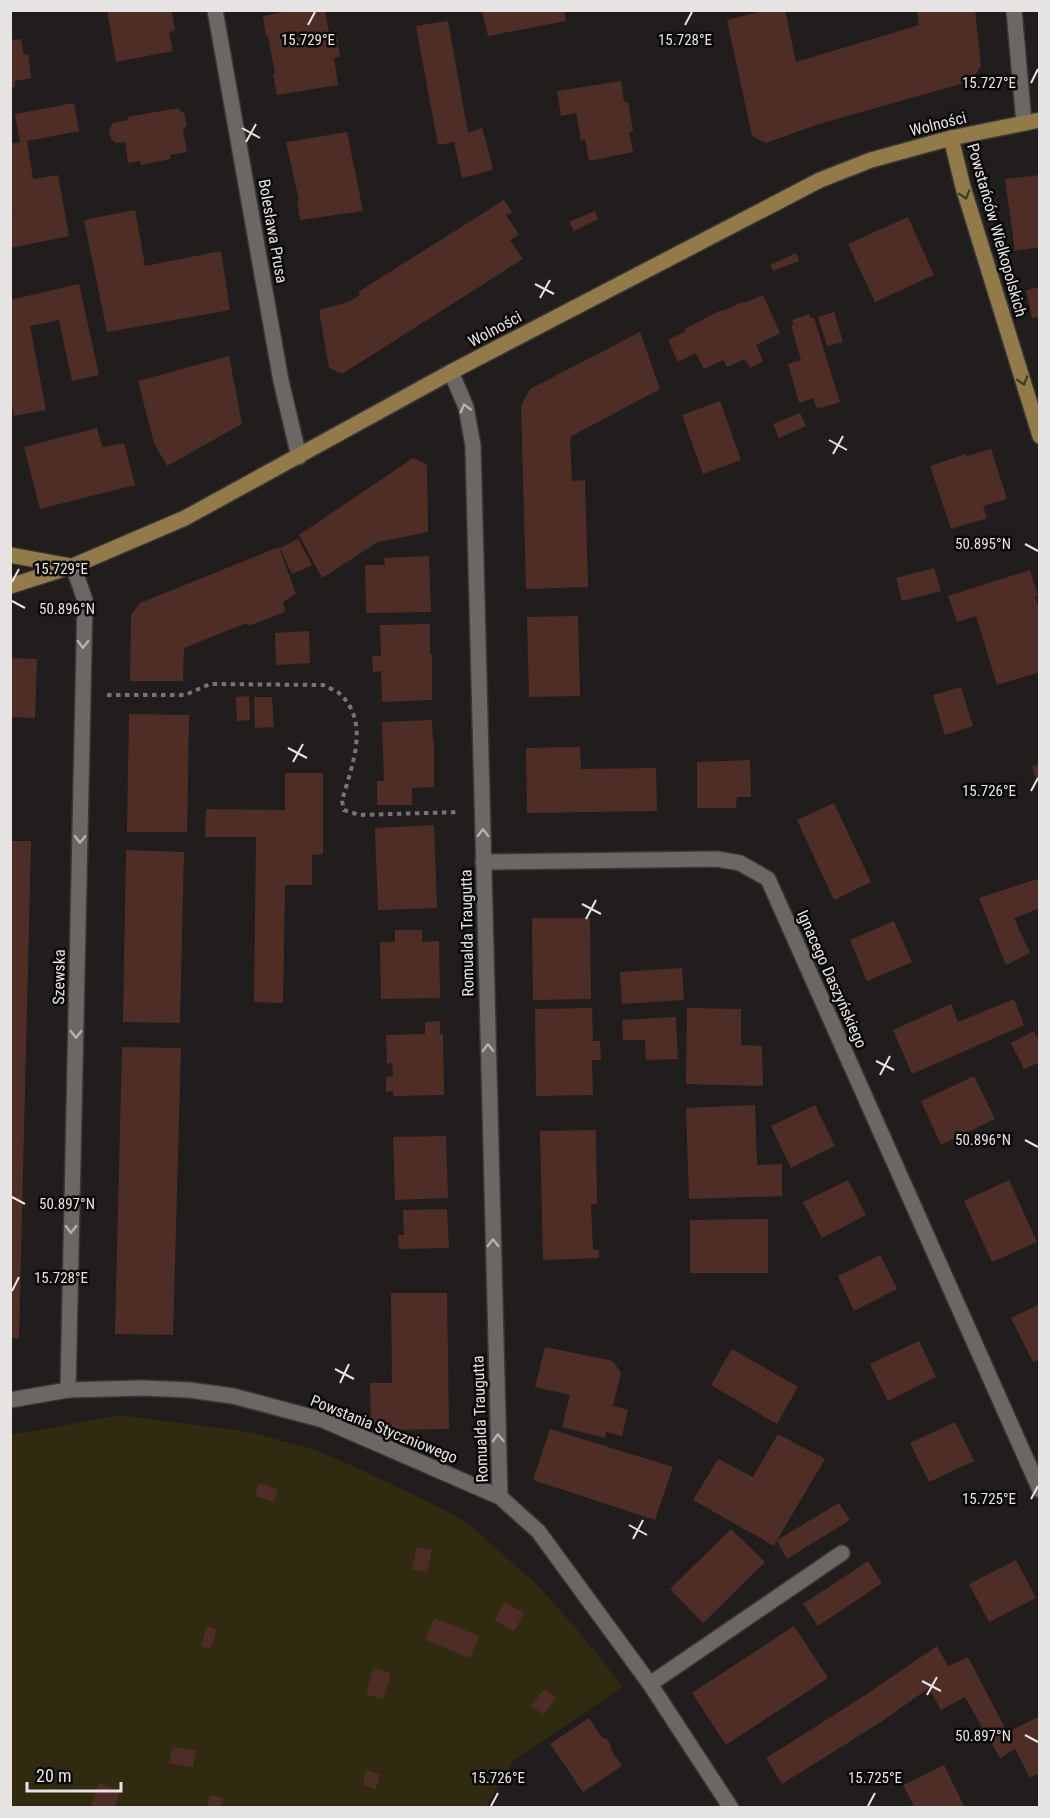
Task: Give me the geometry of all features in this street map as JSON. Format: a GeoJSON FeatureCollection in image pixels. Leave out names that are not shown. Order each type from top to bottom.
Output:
{"type":"FeatureCollection","features":[{"type":"Feature","properties":{"kind":"street","name":"Bolesława Prusa"},"geometry":{"type":"LineString","coordinates":[[215,10],[281,381],[299,457]]}},
{"type":"Feature","properties":{"kind":"street"},"geometry":{"type":"LineString","coordinates":[[1014,10],[1032,122]]}},
{"type":"Feature","properties":{"kind":"street","name":"Wolności"},"geometry":{"type":"LineString","coordinates":[[10,586],[73,566],[185,518],[451,372],[820,180],[871,160],[951,138],[1032,122]]}},
{"type":"Feature","properties":{"kind":"street","name":"Powstańców Wielkopolskich"},"geometry":{"type":"LineString","coordinates":[[951,138],[963,188],[1040,436]]}},
{"type":"Feature","properties":{"kind":"street","name":"Romualda Traugutta"},"geometry":{"type":"LineString","coordinates":[[451,372],[466,407],[473,446],[500,1497]]}},
{"type":"Feature","properties":{"kind":"street"},"geometry":{"type":"LineString","coordinates":[[10,555],[73,566]]}},
{"type":"Feature","properties":{"kind":"street","name":"Szewska"},"geometry":{"type":"LineString","coordinates":[[68,1390],[85,600],[73,566]]}},
{"type":"Feature","properties":{"kind":"street","name":"Ignacego Daszyńskiego"},"geometry":{"type":"LineString","coordinates":[[483,862],[717,859],[740,863],[768,879],[1040,1490]]}},
{"type":"Feature","properties":{"kind":"street","name":"Powstania Styczniowego"},"geometry":{"type":"LineString","coordinates":[[10,1400],[68,1390],[143,1388],[189,1390],[232,1396],[323,1420],[500,1497],[538,1531],[650,1684],[731,1808]]}},
{"type":"Feature","properties":{"kind":"street"},"geometry":{"type":"LineString","coordinates":[[650,1684],[842,1553]]}},
{"type":"Feature","properties":{"kind":"path"},"geometry":{"type":"LineString","coordinates":[[103,695],[185,695],[210,684],[323,685],[339,692],[357,721],[357,747],[342,801],[344,810],[359,815],[464,812]]}},
{"type":"Feature","properties":{"kind":"shaded area"},"geometry":{"type":"Polygon","coordinates":[[[120,1415],[249,1432],[312,1449],[435,1505],[469,1524],[539,1587],[581,1634],[623,1687],[513,1761],[486,1807],[11,1807],[10,1434],[120,1415]]]}},
{"type":"Feature","properties":{"kind":"building"},"geometry":{"type":"Polygon","coordinates":[[[107,10],[166,10],[172,13],[175,29],[169,33],[173,51],[116,62],[107,10]]]}},
{"type":"Feature","properties":{"kind":"building"},"geometry":{"type":"Polygon","coordinates":[[[294,10],[325,10],[329,32],[336,31],[340,57],[334,58],[338,85],[277,95],[263,16],[294,10]]]}},
{"type":"Feature","properties":{"kind":"building"},"geometry":{"type":"Polygon","coordinates":[[[564,10],[566,21],[488,36],[482,11],[564,10]]]}},
{"type":"Feature","properties":{"kind":"building"},"geometry":{"type":"Polygon","coordinates":[[[767,10],[785,10],[796,62],[919,25],[917,10],[975,10],[981,66],[971,81],[816,125],[766,143],[752,136],[727,20],[767,10]]]}},
{"type":"Feature","properties":{"kind":"building"},"geometry":{"type":"Polygon","coordinates":[[[448,21],[468,133],[482,128],[493,170],[462,178],[454,142],[438,145],[416,26],[448,21]]]}},
{"type":"Feature","properties":{"kind":"building"},"geometry":{"type":"Polygon","coordinates":[[[21,39],[24,55],[28,54],[31,78],[15,81],[15,87],[10,88],[10,40],[21,39]]]}},
{"type":"Feature","properties":{"kind":"building"},"geometry":{"type":"Polygon","coordinates":[[[621,81],[624,102],[628,102],[633,131],[629,132],[633,152],[589,161],[585,139],[581,140],[576,113],[561,116],[557,91],[621,81]]]}},
{"type":"Feature","properties":{"kind":"building"},"geometry":{"type":"Polygon","coordinates":[[[74,103],[79,131],[27,141],[33,179],[58,175],[69,236],[10,248],[10,212],[18,210],[10,211],[10,144],[20,142],[15,114],[74,103]]]}},
{"type":"Feature","properties":{"kind":"building"},"geometry":{"type":"Polygon","coordinates":[[[179,108],[184,113],[187,125],[183,130],[187,152],[170,155],[171,159],[141,165],[140,161],[128,163],[125,142],[116,143],[111,139],[109,129],[113,123],[128,120],[127,117],[179,108]]]}},
{"type":"Feature","properties":{"kind":"building"},"geometry":{"type":"Polygon","coordinates":[[[347,132],[363,211],[300,220],[297,201],[299,201],[286,142],[347,132]]]}},
{"type":"Feature","properties":{"kind":"building"},"geometry":{"type":"Polygon","coordinates":[[[1040,175],[1040,247],[1015,251],[1005,179],[1040,175]]]}},
{"type":"Feature","properties":{"kind":"building"},"geometry":{"type":"Polygon","coordinates":[[[504,200],[512,212],[506,215],[519,235],[510,240],[523,259],[342,374],[329,368],[319,310],[348,302],[360,295],[358,292],[504,200]]]}},
{"type":"Feature","properties":{"kind":"building"},"geometry":{"type":"Polygon","coordinates":[[[135,210],[145,266],[221,251],[230,310],[107,332],[84,220],[135,210]]]}},
{"type":"Feature","properties":{"kind":"building"},"geometry":{"type":"Polygon","coordinates":[[[595,211],[598,219],[574,231],[569,222],[595,211]]]}},
{"type":"Feature","properties":{"kind":"building"},"geometry":{"type":"Polygon","coordinates":[[[908,217],[934,275],[875,302],[848,244],[908,217]]]}},
{"type":"Feature","properties":{"kind":"building"},"geometry":{"type":"Polygon","coordinates":[[[796,253],[799,261],[773,271],[770,265],[796,253]]]}},
{"type":"Feature","properties":{"kind":"building"},"geometry":{"type":"Polygon","coordinates":[[[79,284],[99,375],[72,381],[59,320],[30,326],[46,410],[14,416],[10,396],[10,300],[79,284]]]}},
{"type":"Feature","properties":{"kind":"building"},"geometry":{"type":"Polygon","coordinates":[[[1040,287],[1040,317],[1032,318],[1026,290],[1040,287]]]}},
{"type":"Feature","properties":{"kind":"building"},"geometry":{"type":"Polygon","coordinates":[[[763,295],[780,333],[756,345],[763,361],[750,368],[745,359],[727,367],[723,360],[704,369],[696,353],[678,362],[668,340],[721,310],[763,295]]]}},
{"type":"Feature","properties":{"kind":"building"},"geometry":{"type":"Polygon","coordinates":[[[834,312],[843,342],[827,346],[818,317],[834,312]]]}},
{"type":"Feature","properties":{"kind":"building"},"geometry":{"type":"Polygon","coordinates":[[[809,314],[811,318],[814,318],[840,402],[817,409],[813,398],[799,403],[788,364],[801,360],[791,325],[794,324],[792,320],[809,314]]]}},
{"type":"Feature","properties":{"kind":"building"},"geometry":{"type":"Polygon","coordinates":[[[640,332],[660,389],[570,437],[572,481],[585,480],[588,587],[526,589],[521,406],[530,389],[640,332]]]}},
{"type":"Feature","properties":{"kind":"building"},"geometry":{"type":"Polygon","coordinates":[[[229,356],[242,424],[167,466],[154,443],[138,381],[229,356]]]}},
{"type":"Feature","properties":{"kind":"building"},"geometry":{"type":"Polygon","coordinates":[[[720,401],[741,460],[703,474],[682,415],[720,401]]]}},
{"type":"Feature","properties":{"kind":"building"},"geometry":{"type":"Polygon","coordinates":[[[800,413],[806,426],[779,438],[773,424],[800,413]]]}},
{"type":"Feature","properties":{"kind":"building"},"geometry":{"type":"Polygon","coordinates":[[[97,428],[102,447],[124,443],[135,485],[40,509],[24,447],[97,428]]]}},
{"type":"Feature","properties":{"kind":"building"},"geometry":{"type":"Polygon","coordinates":[[[991,449],[1007,499],[983,506],[987,518],[951,529],[930,466],[966,454],[967,456],[991,449]]]}},
{"type":"Feature","properties":{"kind":"building"},"geometry":{"type":"Polygon","coordinates":[[[413,458],[427,465],[428,532],[378,542],[322,578],[299,535],[413,458]]]}},
{"type":"Feature","properties":{"kind":"building"},"geometry":{"type":"Polygon","coordinates":[[[298,539],[312,565],[292,574],[280,548],[298,539]]]}},
{"type":"Feature","properties":{"kind":"building"},"geometry":{"type":"Polygon","coordinates":[[[279,547],[296,594],[283,602],[285,612],[248,626],[247,623],[184,648],[183,681],[130,681],[131,615],[140,603],[279,547]]]}},
{"type":"Feature","properties":{"kind":"building"},"geometry":{"type":"Polygon","coordinates":[[[429,556],[431,612],[366,613],[365,565],[385,565],[384,558],[429,556]]]}},
{"type":"Feature","properties":{"kind":"building"},"geometry":{"type":"Polygon","coordinates":[[[934,568],[941,591],[902,601],[896,578],[934,568]]]}},
{"type":"Feature","properties":{"kind":"building"},"geometry":{"type":"Polygon","coordinates":[[[1030,570],[1040,612],[1040,672],[997,685],[976,616],[957,622],[948,596],[1030,570]]]}},
{"type":"Feature","properties":{"kind":"building"},"geometry":{"type":"Polygon","coordinates":[[[578,616],[580,696],[529,697],[527,617],[578,616]]]}},
{"type":"Feature","properties":{"kind":"building"},"geometry":{"type":"Polygon","coordinates":[[[430,624],[432,700],[382,702],[381,671],[373,672],[372,656],[381,656],[380,625],[430,624]]]}},
{"type":"Feature","properties":{"kind":"building"},"geometry":{"type":"Polygon","coordinates":[[[309,631],[310,663],[276,665],[275,633],[309,631]]]}},
{"type":"Feature","properties":{"kind":"building"},"geometry":{"type":"Polygon","coordinates":[[[10,658],[37,659],[35,718],[10,717],[10,658]]]}},
{"type":"Feature","properties":{"kind":"building"},"geometry":{"type":"Polygon","coordinates":[[[961,687],[973,726],[945,735],[933,695],[961,687]]]}},
{"type":"Feature","properties":{"kind":"building"},"geometry":{"type":"Polygon","coordinates":[[[249,696],[250,720],[237,721],[236,697],[249,696]]]}},
{"type":"Feature","properties":{"kind":"building"},"geometry":{"type":"Polygon","coordinates":[[[254,697],[272,697],[274,727],[255,728],[254,697]]]}},
{"type":"Feature","properties":{"kind":"building"},"geometry":{"type":"Polygon","coordinates":[[[129,714],[189,715],[187,832],[127,832],[129,714]]]}},
{"type":"Feature","properties":{"kind":"building"},"geometry":{"type":"Polygon","coordinates":[[[432,720],[434,787],[412,788],[412,805],[377,805],[377,781],[384,781],[382,722],[432,720]]]}},
{"type":"Feature","properties":{"kind":"building"},"geometry":{"type":"Polygon","coordinates":[[[580,747],[581,769],[656,768],[657,811],[527,813],[526,748],[580,747]]]}},
{"type":"Feature","properties":{"kind":"building"},"geometry":{"type":"Polygon","coordinates":[[[750,760],[751,797],[737,797],[736,808],[697,808],[697,762],[750,760]]]}},
{"type":"Feature","properties":{"kind":"building"},"geometry":{"type":"Polygon","coordinates":[[[1040,764],[1040,787],[1039,787],[1032,767],[1040,764]]]}},
{"type":"Feature","properties":{"kind":"building"},"geometry":{"type":"Polygon","coordinates":[[[285,773],[323,773],[323,854],[312,855],[312,885],[285,885],[283,1003],[254,1002],[256,837],[205,837],[206,809],[285,810],[285,773]]]}},
{"type":"Feature","properties":{"kind":"building"},"geometry":{"type":"Polygon","coordinates":[[[834,803],[871,882],[834,900],[797,820],[834,803]]]}},
{"type":"Feature","properties":{"kind":"building"},"geometry":{"type":"Polygon","coordinates":[[[434,825],[437,908],[378,910],[375,828],[434,825]]]}},
{"type":"Feature","properties":{"kind":"building"},"geometry":{"type":"Polygon","coordinates":[[[10,841],[31,841],[19,1338],[10,1338],[10,841]]]}},
{"type":"Feature","properties":{"kind":"building"},"geometry":{"type":"Polygon","coordinates":[[[126,850],[184,852],[180,1023],[123,1022],[126,850]]]}},
{"type":"Feature","properties":{"kind":"building"},"geometry":{"type":"Polygon","coordinates":[[[1037,879],[1040,887],[1040,908],[1014,918],[1030,953],[1006,965],[979,898],[1037,879]]]}},
{"type":"Feature","properties":{"kind":"building"},"geometry":{"type":"Polygon","coordinates":[[[532,918],[590,918],[591,999],[533,1000],[532,918]]]}},
{"type":"Feature","properties":{"kind":"building"},"geometry":{"type":"Polygon","coordinates":[[[894,921],[912,962],[867,981],[850,940],[894,921]]]}},
{"type":"Feature","properties":{"kind":"building"},"geometry":{"type":"Polygon","coordinates":[[[395,930],[422,930],[422,942],[439,941],[440,998],[381,999],[380,942],[395,942],[395,930]]]}},
{"type":"Feature","properties":{"kind":"building"},"geometry":{"type":"Polygon","coordinates":[[[682,968],[684,1000],[622,1004],[620,972],[682,968]]]}},
{"type":"Feature","properties":{"kind":"building"},"geometry":{"type":"Polygon","coordinates":[[[1014,999],[1024,1025],[912,1074],[893,1030],[951,1004],[958,1022],[1014,999]]]}},
{"type":"Feature","properties":{"kind":"building"},"geometry":{"type":"Polygon","coordinates":[[[592,1008],[593,1041],[600,1041],[601,1060],[592,1060],[593,1095],[536,1096],[535,1009],[592,1008]]]}},
{"type":"Feature","properties":{"kind":"building"},"geometry":{"type":"Polygon","coordinates":[[[687,1008],[741,1009],[741,1045],[762,1046],[763,1086],[686,1084],[687,1008]]]}},
{"type":"Feature","properties":{"kind":"building"},"geometry":{"type":"Polygon","coordinates":[[[676,1017],[678,1059],[646,1060],[645,1040],[623,1040],[622,1020],[676,1017]]]}},
{"type":"Feature","properties":{"kind":"building"},"geometry":{"type":"Polygon","coordinates":[[[440,1021],[440,1034],[443,1034],[444,1095],[393,1096],[393,1091],[386,1092],[386,1077],[393,1076],[392,1063],[387,1064],[386,1035],[425,1034],[425,1022],[440,1021]]]}},
{"type":"Feature","properties":{"kind":"building"},"geometry":{"type":"Polygon","coordinates":[[[1034,1031],[1040,1043],[1040,1062],[1024,1069],[1011,1043],[1034,1031]]]}},
{"type":"Feature","properties":{"kind":"building"},"geometry":{"type":"Polygon","coordinates":[[[122,1047],[181,1048],[173,1335],[115,1334],[122,1047]]]}},
{"type":"Feature","properties":{"kind":"building"},"geometry":{"type":"Polygon","coordinates":[[[974,1076],[995,1119],[941,1145],[921,1101],[974,1076]]]}},
{"type":"Feature","properties":{"kind":"building"},"geometry":{"type":"Polygon","coordinates":[[[755,1105],[757,1165],[782,1164],[782,1196],[689,1199],[686,1108],[755,1105]]]}},
{"type":"Feature","properties":{"kind":"building"},"geometry":{"type":"Polygon","coordinates":[[[815,1105],[835,1146],[791,1168],[771,1126],[815,1105]]]}},
{"type":"Feature","properties":{"kind":"building"},"geometry":{"type":"Polygon","coordinates":[[[596,1130],[597,1204],[591,1204],[593,1250],[599,1250],[599,1258],[543,1260],[540,1131],[596,1130]]]}},
{"type":"Feature","properties":{"kind":"building"},"geometry":{"type":"Polygon","coordinates":[[[446,1136],[448,1198],[395,1200],[393,1137],[446,1136]]]}},
{"type":"Feature","properties":{"kind":"building"},"geometry":{"type":"Polygon","coordinates":[[[848,1180],[866,1215],[822,1238],[803,1202],[848,1180]]]}},
{"type":"Feature","properties":{"kind":"building"},"geometry":{"type":"Polygon","coordinates":[[[1009,1180],[1037,1242],[992,1262],[964,1201],[1009,1180]]]}},
{"type":"Feature","properties":{"kind":"building"},"geometry":{"type":"Polygon","coordinates":[[[447,1209],[449,1248],[399,1249],[398,1235],[404,1235],[403,1210],[447,1209]]]}},
{"type":"Feature","properties":{"kind":"building"},"geometry":{"type":"Polygon","coordinates":[[[768,1219],[768,1273],[690,1273],[690,1220],[768,1219]]]}},
{"type":"Feature","properties":{"kind":"building"},"geometry":{"type":"Polygon","coordinates":[[[880,1255],[897,1289],[854,1311],[838,1276],[880,1255]]]}},
{"type":"Feature","properties":{"kind":"building"},"geometry":{"type":"Polygon","coordinates":[[[391,1293],[447,1293],[449,1429],[391,1430],[391,1424],[371,1424],[370,1383],[392,1383],[391,1293]]]}},
{"type":"Feature","properties":{"kind":"building"},"geometry":{"type":"Polygon","coordinates":[[[1040,1304],[1040,1359],[1033,1362],[1011,1318],[1040,1304]]]}},
{"type":"Feature","properties":{"kind":"building"},"geometry":{"type":"Polygon","coordinates":[[[919,1341],[936,1377],[888,1401],[870,1364],[919,1341]]]}},
{"type":"Feature","properties":{"kind":"building"},"geometry":{"type":"Polygon","coordinates":[[[545,1347],[613,1361],[621,1373],[613,1406],[628,1410],[622,1436],[606,1432],[605,1438],[562,1427],[570,1395],[535,1387],[545,1347]]]}},
{"type":"Feature","properties":{"kind":"building"},"geometry":{"type":"Polygon","coordinates":[[[732,1349],[798,1387],[777,1424],[711,1385],[732,1349]]]}},
{"type":"Feature","properties":{"kind":"building"},"geometry":{"type":"Polygon","coordinates":[[[955,1422],[974,1461],[929,1482],[910,1443],[955,1422]]]}},
{"type":"Feature","properties":{"kind":"building"},"geometry":{"type":"Polygon","coordinates":[[[550,1429],[673,1467],[655,1520],[533,1480],[550,1429]]]}},
{"type":"Feature","properties":{"kind":"building"},"geometry":{"type":"Polygon","coordinates":[[[778,1434],[825,1459],[777,1540],[839,1503],[850,1520],[787,1559],[777,1541],[774,1546],[693,1500],[718,1459],[753,1477],[778,1434]]]}},
{"type":"Feature","properties":{"kind":"building"},"geometry":{"type":"Polygon","coordinates":[[[259,1483],[278,1489],[274,1502],[255,1496],[259,1483]]]}},
{"type":"Feature","properties":{"kind":"building"},"geometry":{"type":"Polygon","coordinates":[[[731,1529],[765,1562],[703,1623],[670,1589],[731,1529]]]}},
{"type":"Feature","properties":{"kind":"building"},"geometry":{"type":"Polygon","coordinates":[[[417,1547],[432,1550],[427,1572],[412,1569],[417,1547]]]}},
{"type":"Feature","properties":{"kind":"building"},"geometry":{"type":"Polygon","coordinates":[[[1016,1560],[1036,1598],[989,1622],[969,1584],[1016,1560]]]}},
{"type":"Feature","properties":{"kind":"building"},"geometry":{"type":"Polygon","coordinates":[[[868,1561],[882,1583],[818,1626],[803,1604],[868,1561]]]}},
{"type":"Feature","properties":{"kind":"building"},"geometry":{"type":"Polygon","coordinates":[[[505,1602],[524,1613],[514,1631],[494,1620],[505,1602]]]}},
{"type":"Feature","properties":{"kind":"building"},"geometry":{"type":"Polygon","coordinates":[[[434,1618],[479,1636],[470,1658],[425,1640],[434,1618]]]}},
{"type":"Feature","properties":{"kind":"building"},"geometry":{"type":"Polygon","coordinates":[[[207,1626],[217,1629],[211,1649],[201,1646],[207,1626]]]}},
{"type":"Feature","properties":{"kind":"building"},"geometry":{"type":"Polygon","coordinates":[[[794,1626],[828,1678],[726,1745],[692,1693],[794,1626]]]}},
{"type":"Feature","properties":{"kind":"building"},"geometry":{"type":"Polygon","coordinates":[[[937,1646],[948,1666],[968,1657],[1007,1732],[1040,1716],[1040,1773],[1030,1778],[1015,1749],[1000,1758],[965,1697],[941,1710],[929,1688],[881,1722],[782,1784],[766,1758],[864,1696],[937,1646]]]}},
{"type":"Feature","properties":{"kind":"building"},"geometry":{"type":"Polygon","coordinates":[[[373,1668],[391,1673],[383,1699],[366,1694],[373,1668]]]}},
{"type":"Feature","properties":{"kind":"building"},"geometry":{"type":"Polygon","coordinates":[[[544,1689],[556,1698],[544,1715],[531,1706],[544,1689]]]}},
{"type":"Feature","properties":{"kind":"building"},"geometry":{"type":"Polygon","coordinates":[[[589,1718],[602,1738],[607,1739],[611,1750],[622,1766],[583,1792],[550,1744],[589,1718]]]}},
{"type":"Feature","properties":{"kind":"building"},"geometry":{"type":"Polygon","coordinates":[[[173,1746],[196,1751],[193,1767],[169,1763],[173,1746]]]}},
{"type":"Feature","properties":{"kind":"building"},"geometry":{"type":"Polygon","coordinates":[[[944,1765],[965,1808],[915,1808],[903,1785],[944,1765]]]}},
{"type":"Feature","properties":{"kind":"building"},"geometry":{"type":"Polygon","coordinates":[[[366,1770],[380,1774],[376,1789],[363,1785],[366,1770]]]}},
{"type":"Feature","properties":{"kind":"building"},"geometry":{"type":"Polygon","coordinates":[[[99,1783],[120,1791],[114,1808],[90,1808],[99,1783]]]}},
{"type":"Feature","properties":{"kind":"building"},"geometry":{"type":"Polygon","coordinates":[[[210,1795],[223,1798],[221,1808],[207,1808],[210,1795]]]}}]}
